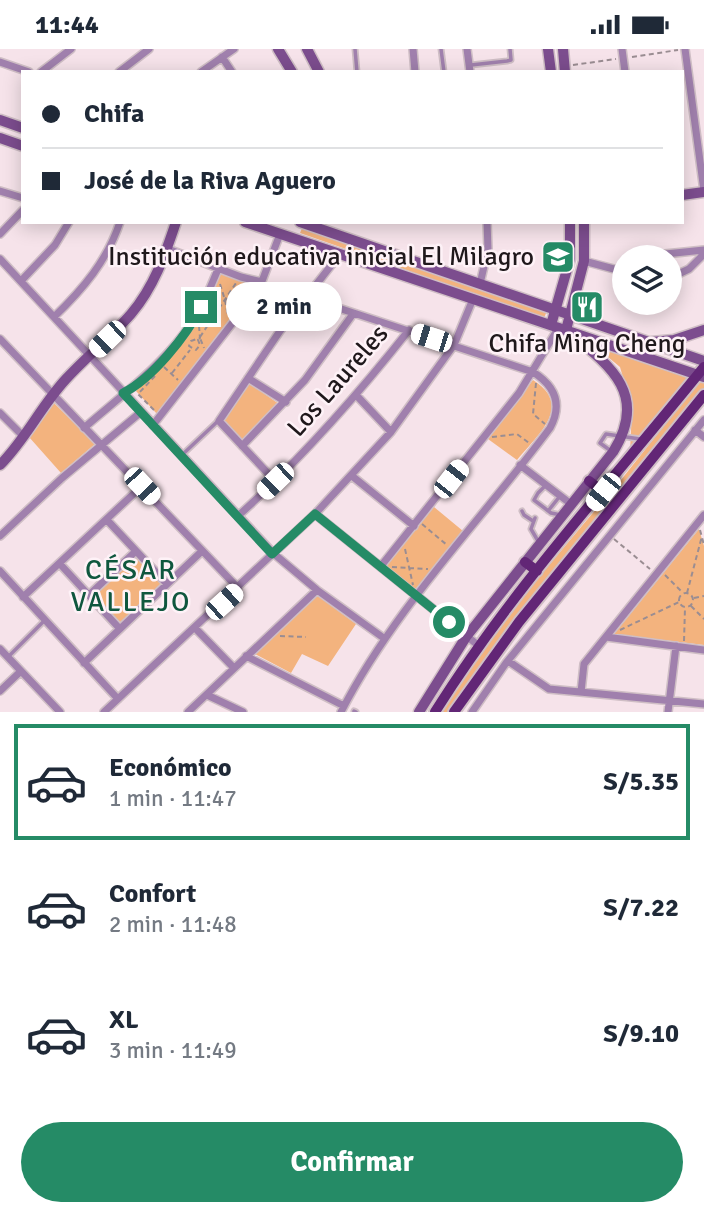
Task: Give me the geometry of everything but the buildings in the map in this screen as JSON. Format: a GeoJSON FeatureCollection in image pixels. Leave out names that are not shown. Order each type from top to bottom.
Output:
{"type":"FeatureCollection","features":[{"type":"Feature","properties":{"kind":"main road"},"geometry":{"type":"LineString","coordinates":[[278,49],[291,70]]}},
{"type":"Feature","properties":{"kind":"main road"},"geometry":{"type":"LineString","coordinates":[[307,49],[318,70]]}},
{"type":"Feature","properties":{"kind":"main road"},"geometry":{"type":"LineString","coordinates":[[548,49],[551,70]]}},
{"type":"Feature","properties":{"kind":"main road"},"geometry":{"type":"LineString","coordinates":[[563,49],[565,69]]}},
{"type":"Feature","properties":{"kind":"main road"},"geometry":{"type":"LineString","coordinates":[[0,120],[21,127]]}},
{"type":"Feature","properties":{"kind":"main road"},"geometry":{"type":"LineString","coordinates":[[0,138],[21,145]]}},
{"type":"Feature","properties":{"kind":"main road"},"geometry":{"type":"LineString","coordinates":[[684,195],[704,191]]}},
{"type":"Feature","properties":{"kind":"main road"},"geometry":{"type":"LineString","coordinates":[[0,465],[24,437],[52,396],[140,303],[157,275],[175,224]]}},
{"type":"Feature","properties":{"kind":"main road"},"geometry":{"type":"LineString","coordinates":[[251,224],[702,373],[537,572],[479,646],[435,712]]}},
{"type":"Feature","properties":{"kind":"main road"},"geometry":{"type":"LineString","coordinates":[[286,236],[297,224]]}},
{"type":"Feature","properties":{"kind":"main road"},"geometry":{"type":"LineString","coordinates":[[305,224],[704,361]]}},
{"type":"Feature","properties":{"kind":"main road"},"geometry":{"type":"LineString","coordinates":[[419,712],[466,636],[622,436],[627,419],[619,380],[602,359],[559,327],[555,310],[570,258],[570,224]]}},
{"type":"Feature","properties":{"kind":"main road"},"geometry":{"type":"LineString","coordinates":[[559,327],[570,314],[584,261],[584,224]]}},
{"type":"Feature","properties":{"kind":"main road"},"geometry":{"type":"LineString","coordinates":[[651,342],[674,340],[704,330]]}},
{"type":"Feature","properties":{"kind":"main road"},"geometry":{"type":"LineString","coordinates":[[646,356],[651,342]]}},
{"type":"Feature","properties":{"kind":"main road"},"geometry":{"type":"LineString","coordinates":[[454,712],[519,622],[704,394]]}},
{"type":"Feature","properties":{"kind":"main road"},"geometry":{"type":"LineString","coordinates":[[589,481],[616,503]]}},
{"type":"Feature","properties":{"kind":"main road"},"geometry":{"type":"LineString","coordinates":[[525,562],[537,572]]}},
{"type":"Feature","properties":{"kind":"street"},"geometry":{"type":"LineString","coordinates":[[44,70],[71,49]]}},
{"type":"Feature","properties":{"kind":"street"},"geometry":{"type":"LineString","coordinates":[[122,70],[149,49]]}},
{"type":"Feature","properties":{"kind":"street"},"geometry":{"type":"LineString","coordinates":[[204,70],[233,49]]}},
{"type":"Feature","properties":{"kind":"street"},"geometry":{"type":"LineString","coordinates":[[412,49],[415,70]]}},
{"type":"Feature","properties":{"kind":"street"},"geometry":{"type":"LineString","coordinates":[[467,49],[469,69]]}},
{"type":"Feature","properties":{"kind":"street"},"geometry":{"type":"LineString","coordinates":[[622,49],[625,70]]}},
{"type":"Feature","properties":{"kind":"street"},"geometry":{"type":"LineString","coordinates":[[685,49],[700,129],[704,191]]}},
{"type":"Feature","properties":{"kind":"street"},"geometry":{"type":"LineString","coordinates":[[222,57],[231,70]]}},
{"type":"Feature","properties":{"kind":"street"},"geometry":{"type":"LineString","coordinates":[[0,62],[23,70]]}},
{"type":"Feature","properties":{"kind":"street"},"geometry":{"type":"LineString","coordinates":[[0,191],[21,197]]}},
{"type":"Feature","properties":{"kind":"street"},"geometry":{"type":"LineString","coordinates":[[0,235],[21,212]]}},
{"type":"Feature","properties":{"kind":"street"},"geometry":{"type":"LineString","coordinates":[[20,281],[55,245],[68,224]]}},
{"type":"Feature","properties":{"kind":"street"},"geometry":{"type":"LineString","coordinates":[[54,317],[80,292],[99,266],[113,242],[119,224]]}},
{"type":"Feature","properties":{"kind":"street"},"geometry":{"type":"LineString","coordinates":[[480,284],[488,249],[487,224]]}},
{"type":"Feature","properties":{"kind":"street"},"geometry":{"type":"LineString","coordinates":[[153,425],[262,282],[286,236]]}},
{"type":"Feature","properties":{"kind":"street"},"geometry":{"type":"LineString","coordinates":[[167,249],[241,277],[262,282]]}},
{"type":"Feature","properties":{"kind":"street"},"geometry":{"type":"LineString","coordinates":[[682,254],[704,252]]}},
{"type":"Feature","properties":{"kind":"street"},"geometry":{"type":"LineString","coordinates":[[682,272],[689,269],[704,252]]}},
{"type":"Feature","properties":{"kind":"street"},"geometry":{"type":"LineString","coordinates":[[275,481],[219,421],[305,297],[340,254]]}},
{"type":"Feature","properties":{"kind":"street"},"geometry":{"type":"LineString","coordinates":[[0,259],[272,554],[386,639]]}},
{"type":"Feature","properties":{"kind":"street"},"geometry":{"type":"LineString","coordinates":[[584,261],[612,266]]}},
{"type":"Feature","properties":{"kind":"street"},"geometry":{"type":"LineString","coordinates":[[84,428],[123,393],[132,389],[167,355],[195,320],[219,267]]}},
{"type":"Feature","properties":{"kind":"street"},"geometry":{"type":"LineString","coordinates":[[246,656],[342,709],[414,594],[453,549],[555,419],[557,401],[550,386],[535,374],[305,297]]}},
{"type":"Feature","properties":{"kind":"street"},"geometry":{"type":"LineString","coordinates":[[104,712],[238,588],[352,476],[391,432],[454,345],[473,299]]}},
{"type":"Feature","properties":{"kind":"street"},"geometry":{"type":"LineString","coordinates":[[242,446],[305,380],[353,314]]}},
{"type":"Feature","properties":{"kind":"street"},"geometry":{"type":"LineString","coordinates":[[383,568],[535,374],[559,327]]}},
{"type":"Feature","properties":{"kind":"street","name":"Los Laureles"},"geometry":{"type":"LineString","coordinates":[[238,516],[318,439],[357,396],[409,330]]}},
{"type":"Feature","properties":{"kind":"street"},"geometry":{"type":"LineString","coordinates":[[0,339],[238,588]]}},
{"type":"Feature","properties":{"kind":"street"},"geometry":{"type":"LineString","coordinates":[[248,378],[286,402]]}},
{"type":"Feature","properties":{"kind":"street"},"geometry":{"type":"LineString","coordinates":[[357,396],[391,432]]}},
{"type":"Feature","properties":{"kind":"street"},"geometry":{"type":"LineString","coordinates":[[0,536],[141,412]]}},
{"type":"Feature","properties":{"kind":"street"},"geometry":{"type":"LineString","coordinates":[[0,413],[24,437]]}},
{"type":"Feature","properties":{"kind":"street"},"geometry":{"type":"LineString","coordinates":[[472,712],[508,661],[704,420]]}},
{"type":"Feature","properties":{"kind":"street"},"geometry":{"type":"LineString","coordinates":[[695,430],[704,437]]}},
{"type":"Feature","properties":{"kind":"street"},"geometry":{"type":"LineString","coordinates":[[520,465],[571,504]]}},
{"type":"Feature","properties":{"kind":"street"},"geometry":{"type":"LineString","coordinates":[[352,476],[416,524]]}},
{"type":"Feature","properties":{"kind":"street"},"geometry":{"type":"LineString","coordinates":[[23,597],[142,486]]}},
{"type":"Feature","properties":{"kind":"street"},"geometry":{"type":"LineString","coordinates":[[315,514],[479,646]]}},
{"type":"Feature","properties":{"kind":"street"},"geometry":{"type":"LineString","coordinates":[[581,692],[582,668],[704,515]]}},
{"type":"Feature","properties":{"kind":"street"},"geometry":{"type":"LineString","coordinates":[[107,520],[167,584]]}},
{"type":"Feature","properties":{"kind":"street"},"geometry":{"type":"LineString","coordinates":[[89,595],[135,551]]}},
{"type":"Feature","properties":{"kind":"street"},"geometry":{"type":"LineString","coordinates":[[84,663],[202,551]]}},
{"type":"Feature","properties":{"kind":"street"},"geometry":{"type":"LineString","coordinates":[[60,563],[120,629]]}},
{"type":"Feature","properties":{"kind":"street"},"geometry":{"type":"LineString","coordinates":[[0,571],[118,699]]}},
{"type":"Feature","properties":{"kind":"street"},"geometry":{"type":"LineString","coordinates":[[188,712],[317,590]]}},
{"type":"Feature","properties":{"kind":"street"},"geometry":{"type":"LineString","coordinates":[[195,628],[234,668]]}},
{"type":"Feature","properties":{"kind":"street"},"geometry":{"type":"LineString","coordinates":[[606,636],[704,650]]}},
{"type":"Feature","properties":{"kind":"street"},"geometry":{"type":"LineString","coordinates":[[668,712],[680,646]]}},
{"type":"Feature","properties":{"kind":"street"},"geometry":{"type":"LineString","coordinates":[[0,649],[55,710]]}},
{"type":"Feature","properties":{"kind":"street"},"geometry":{"type":"LineString","coordinates":[[508,661],[550,689],[704,704]]}},
{"type":"Feature","properties":{"kind":"street"},"geometry":{"type":"LineString","coordinates":[[0,691],[21,671]]}},
{"type":"Feature","properties":{"kind":"street"},"geometry":{"type":"LineString","coordinates":[[207,695],[243,712]]}},
{"type":"Feature","properties":{"kind":"lane"},"geometry":{"type":"LineString","coordinates":[[355,49],[357,70]]}},
{"type":"Feature","properties":{"kind":"lane"},"geometry":{"type":"LineString","coordinates":[[441,49],[444,70]]}},
{"type":"Feature","properties":{"kind":"lane"},"geometry":{"type":"LineString","coordinates":[[469,69],[510,60],[510,49]]}},
{"type":"Feature","properties":{"kind":"lane"},"geometry":{"type":"LineString","coordinates":[[182,456],[219,421]]}},
{"type":"Feature","properties":{"kind":"lane"},"geometry":{"type":"LineString","coordinates":[[612,452],[600,443],[606,433],[644,440]]}},
{"type":"Feature","properties":{"kind":"lane"},"geometry":{"type":"LineString","coordinates":[[546,485],[532,501],[542,510],[563,515]]}},
{"type":"Feature","properties":{"kind":"lane"},"geometry":{"type":"LineString","coordinates":[[548,512],[560,496]]}},
{"type":"Feature","properties":{"kind":"lane"},"geometry":{"type":"LineString","coordinates":[[522,511],[534,520],[531,533],[540,544]]}},
{"type":"Feature","properties":{"kind":"lane"},"geometry":{"type":"LineString","coordinates":[[8,657],[45,621]]}},
{"type":"Feature","properties":{"kind":"path"},"geometry":{"type":"LineString","coordinates":[[565,69],[685,49]]}},
{"type":"Feature","properties":{"kind":"path"},"geometry":{"type":"LineString","coordinates":[[172,375],[191,349],[191,341],[199,339],[238,279]]}},
{"type":"Feature","properties":{"kind":"path"},"geometry":{"type":"LineString","coordinates":[[218,283],[219,281],[229,318],[232,314]]}},
{"type":"Feature","properties":{"kind":"path"},"geometry":{"type":"LineString","coordinates":[[225,300],[246,296],[243,300]]}},
{"type":"Feature","properties":{"kind":"path"},"geometry":{"type":"LineString","coordinates":[[191,349],[194,351],[200,345],[199,324],[192,333]]}},
{"type":"Feature","properties":{"kind":"path"},"geometry":{"type":"LineString","coordinates":[[184,344],[188,339]]}},
{"type":"Feature","properties":{"kind":"path"},"geometry":{"type":"LineString","coordinates":[[199,339],[205,350]]}},
{"type":"Feature","properties":{"kind":"path"},"geometry":{"type":"LineString","coordinates":[[170,360],[164,368],[181,383],[184,378]]}},
{"type":"Feature","properties":{"kind":"path"},"geometry":{"type":"LineString","coordinates":[[535,374],[533,414],[550,428]]}},
{"type":"Feature","properties":{"kind":"path"},"geometry":{"type":"LineString","coordinates":[[155,376],[138,394],[156,413]]}},
{"type":"Feature","properties":{"kind":"path"},"geometry":{"type":"LineString","coordinates":[[484,437],[517,434],[534,447]]}},
{"type":"Feature","properties":{"kind":"path"},"geometry":{"type":"LineString","coordinates":[[698,522],[704,545]]}},
{"type":"Feature","properties":{"kind":"path"},"geometry":{"type":"LineString","coordinates":[[416,524],[453,549]]}},
{"type":"Feature","properties":{"kind":"path"},"geometry":{"type":"LineString","coordinates":[[609,535],[693,599]]}},
{"type":"Feature","properties":{"kind":"path"},"geometry":{"type":"LineString","coordinates":[[685,607],[679,598],[685,593],[702,536]]}},
{"type":"Feature","properties":{"kind":"path"},"geometry":{"type":"LineString","coordinates":[[403,540],[414,594]]}},
{"type":"Feature","properties":{"kind":"path"},"geometry":{"type":"LineString","coordinates":[[383,568],[436,570]]}},
{"type":"Feature","properties":{"kind":"path"},"geometry":{"type":"LineString","coordinates":[[685,607],[690,605],[693,599],[704,596]]}},
{"type":"Feature","properties":{"kind":"path"},"geometry":{"type":"LineString","coordinates":[[606,636],[680,602]]}},
{"type":"Feature","properties":{"kind":"path"},"geometry":{"type":"LineString","coordinates":[[690,605],[704,619]]}},
{"type":"Feature","properties":{"kind":"path"},"geometry":{"type":"LineString","coordinates":[[680,646],[685,607]]}},
{"type":"Feature","properties":{"kind":"path"},"geometry":{"type":"LineString","coordinates":[[268,635],[306,638]]}},
{"type":"Feature","properties":{"kind":"shaded area"},"geometry":{"type":"Polygon","coordinates":[[[303,226],[547,311],[544,318],[300,233],[303,226]]]}},
{"type":"Feature","properties":{"kind":"shaded area"},"geometry":{"type":"Polygon","coordinates":[[[221,273],[255,286],[157,414],[136,391],[196,325],[221,273]]]}},
{"type":"Feature","properties":{"kind":"shaded area"},"geometry":{"type":"Polygon","coordinates":[[[590,342],[688,378],[630,453],[632,408],[620,367],[590,342]]]}},
{"type":"Feature","properties":{"kind":"shaded area"},"geometry":{"type":"Polygon","coordinates":[[[533,380],[545,390],[551,400],[551,410],[542,430],[517,460],[488,439],[533,380]]]}},
{"type":"Feature","properties":{"kind":"shaded area"},"geometry":{"type":"Polygon","coordinates":[[[702,382],[704,391],[622,491],[617,493],[613,490],[698,383],[702,382]]]}},
{"type":"Feature","properties":{"kind":"shaded area"},"geometry":{"type":"Polygon","coordinates":[[[249,383],[279,404],[243,440],[223,421],[249,383]]]}},
{"type":"Feature","properties":{"kind":"shaded area"},"geometry":{"type":"Polygon","coordinates":[[[53,402],[95,444],[61,473],[29,437],[53,402]]]}},
{"type":"Feature","properties":{"kind":"shaded area"},"geometry":{"type":"Polygon","coordinates":[[[602,502],[607,508],[452,712],[440,712],[497,627],[602,502]]]}},
{"type":"Feature","properties":{"kind":"shaded area"},"geometry":{"type":"Polygon","coordinates":[[[434,507],[463,531],[415,590],[385,566],[434,507]]]}},
{"type":"Feature","properties":{"kind":"shaded area"},"geometry":{"type":"Polygon","coordinates":[[[699,529],[704,546],[704,645],[614,634],[699,529]]]}},
{"type":"Feature","properties":{"kind":"shaded area"},"geometry":{"type":"Polygon","coordinates":[[[134,556],[161,582],[162,587],[122,624],[94,595],[134,556]]]}},
{"type":"Feature","properties":{"kind":"shaded area"},"geometry":{"type":"Polygon","coordinates":[[[317,595],[356,624],[328,666],[302,654],[291,673],[255,654],[317,595]]]}},
{"type":"Feature","properties":{"kind":"place","name":"Institución educativa inicial El Milagro"},"geometry":{"type":"Point","coordinates":[558,257]}},
{"type":"Feature","properties":{"kind":"place","name":"Chifa Ming Cheng"},"geometry":{"type":"Point","coordinates":[587,307]}},
{"type":"Feature","properties":{"kind":"district","name":"CÉSAR VALLEJO"},"geometry":{"type":"Point","coordinates":[131,586]}},
{"type":"Feature","properties":{"kind":"route"},"geometry":{"type":"LineString","coordinates":[[201,307],[195,320],[167,355],[132,389],[123,393],[272,554],[315,514],[449,622]]}}]}
